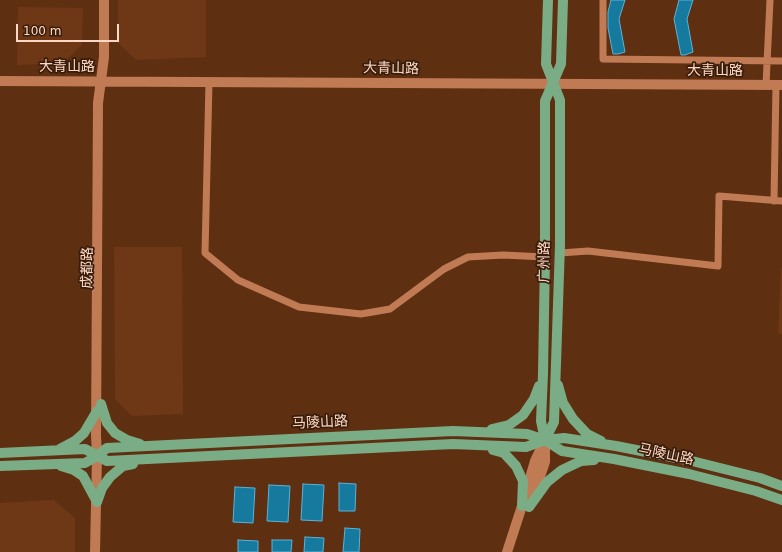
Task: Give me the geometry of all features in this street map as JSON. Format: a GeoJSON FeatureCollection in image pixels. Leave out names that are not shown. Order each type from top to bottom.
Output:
{"type":"FeatureCollection","features":[{"type":"Feature","properties":{"kind":"main road","name":"广州路"},"geometry":{"type":"LineString","coordinates":[[545,440],[554,422],[560,253],[560,100],[546,64],[548,0]]}},
{"type":"Feature","properties":{"kind":"main road","name":"广州路"},"geometry":{"type":"LineString","coordinates":[[545,440],[541,421],[545,257],[545,101],[561,64],[563,0]]}},
{"type":"Feature","properties":{"kind":"main road"},"geometry":{"type":"LineString","coordinates":[[482,432],[508,425],[523,414],[534,399],[543,374]]}},
{"type":"Feature","properties":{"kind":"main road"},"geometry":{"type":"LineString","coordinates":[[556,375],[563,403],[573,419],[587,434],[608,445]]}},
{"type":"Feature","properties":{"kind":"main road"},"geometry":{"type":"LineString","coordinates":[[99,407],[115,433],[127,440],[146,446]]}},
{"type":"Feature","properties":{"kind":"main road"},"geometry":{"type":"LineString","coordinates":[[58,450],[84,433],[99,407]]}},
{"type":"Feature","properties":{"kind":"main road","name":"马陵山路"},"geometry":{"type":"LineString","coordinates":[[0,466],[85,463],[107,448],[453,431],[482,432],[527,434],[545,440],[562,451],[609,458],[689,474],[756,491],[782,500]]}},
{"type":"Feature","properties":{"kind":"main road","name":"马陵山路"},"geometry":{"type":"LineString","coordinates":[[0,453],[85,449],[107,461],[453,444],[526,447],[545,440],[564,438],[692,461],[760,478],[782,486]]}},
{"type":"Feature","properties":{"kind":"main road"},"geometry":{"type":"LineString","coordinates":[[478,445],[504,453],[516,466],[523,481],[526,506]]}},
{"type":"Feature","properties":{"kind":"main road"},"geometry":{"type":"LineString","coordinates":[[526,506],[547,482],[562,470],[581,462],[609,458]]}},
{"type":"Feature","properties":{"kind":"main road"},"geometry":{"type":"LineString","coordinates":[[97,502],[102,488],[110,477],[123,466],[149,459]]}},
{"type":"Feature","properties":{"kind":"main road"},"geometry":{"type":"LineString","coordinates":[[53,464],[74,470],[83,476],[97,502]]}},
{"type":"Feature","properties":{"kind":"street","name":"成都路"},"geometry":{"type":"LineString","coordinates":[[95,552],[97,456],[101,434],[99,407],[104,103],[98,56],[99,0]]}},
{"type":"Feature","properties":{"kind":"street","name":"成都路"},"geometry":{"type":"LineString","coordinates":[[101,81],[104,57],[104,0]]}},
{"type":"Feature","properties":{"kind":"street"},"geometry":{"type":"LineString","coordinates":[[603,0],[603,59],[782,61]]}},
{"type":"Feature","properties":{"kind":"street"},"geometry":{"type":"LineString","coordinates":[[770,0],[767,61],[774,85],[774,201]]}},
{"type":"Feature","properties":{"kind":"street","name":"大青山路"},"geometry":{"type":"LineString","coordinates":[[0,81],[774,85]]}},
{"type":"Feature","properties":{"kind":"street"},"geometry":{"type":"LineString","coordinates":[[209,82],[205,253],[238,280],[299,307],[361,314],[390,309],[444,269],[468,257],[503,255],[545,257]]}},
{"type":"Feature","properties":{"kind":"street"},"geometry":{"type":"LineString","coordinates":[[560,253],[588,251],[718,266],[720,196],[782,201]]}},
{"type":"Feature","properties":{"kind":"street","name":"广州路"},"geometry":{"type":"LineString","coordinates":[[515,552],[535,461],[545,440]]}},
{"type":"Feature","properties":{"kind":"street","name":"广州路"},"geometry":{"type":"LineString","coordinates":[[507,552],[526,506]]}},
{"type":"Feature","properties":{"kind":"shaded area"},"geometry":{"type":"Polygon","coordinates":[[[118,0],[206,0],[206,57],[136,60],[118,43],[118,0]]]}},
{"type":"Feature","properties":{"kind":"shaded area"},"geometry":{"type":"Polygon","coordinates":[[[18,7],[83,8],[82,45],[63,63],[17,65],[18,7]]]}},
{"type":"Feature","properties":{"kind":"shaded area"},"geometry":{"type":"Polygon","coordinates":[[[114,247],[182,247],[183,414],[132,416],[115,399],[114,247]]]}},
{"type":"Feature","properties":{"kind":"shaded area"},"geometry":{"type":"Polygon","coordinates":[[[781,268],[782,334],[778,334],[781,268]]]}},
{"type":"Feature","properties":{"kind":"shaded area"},"geometry":{"type":"Polygon","coordinates":[[[54,500],[75,518],[75,552],[0,552],[0,503],[54,500]]]}},
{"type":"Feature","properties":{"kind":"building"},"geometry":{"type":"Polygon","coordinates":[[[611,0],[625,0],[619,19],[625,52],[618,54],[613,54],[608,28],[608,12],[611,0]]]}},
{"type":"Feature","properties":{"kind":"building"},"geometry":{"type":"Polygon","coordinates":[[[679,0],[693,0],[687,19],[693,52],[685,55],[681,55],[674,19],[679,0]]]}},
{"type":"Feature","properties":{"kind":"building"},"geometry":{"type":"Polygon","coordinates":[[[339,483],[356,484],[355,511],[339,511],[339,483]]]}},
{"type":"Feature","properties":{"kind":"building"},"geometry":{"type":"Polygon","coordinates":[[[303,484],[324,485],[322,521],[301,520],[303,484]]]}},
{"type":"Feature","properties":{"kind":"building"},"geometry":{"type":"Polygon","coordinates":[[[269,485],[290,486],[288,522],[267,521],[269,485]]]}},
{"type":"Feature","properties":{"kind":"building"},"geometry":{"type":"Polygon","coordinates":[[[235,487],[255,488],[253,523],[233,522],[235,487]]]}},
{"type":"Feature","properties":{"kind":"building"},"geometry":{"type":"Polygon","coordinates":[[[345,528],[360,529],[359,552],[343,552],[345,528]]]}},
{"type":"Feature","properties":{"kind":"building"},"geometry":{"type":"Polygon","coordinates":[[[305,537],[324,538],[323,552],[304,552],[305,537]]]}},
{"type":"Feature","properties":{"kind":"building"},"geometry":{"type":"Polygon","coordinates":[[[238,540],[258,541],[258,552],[238,552],[238,540]]]}},
{"type":"Feature","properties":{"kind":"building"},"geometry":{"type":"Polygon","coordinates":[[[272,540],[292,540],[291,552],[272,552],[272,540]]]}}]}
